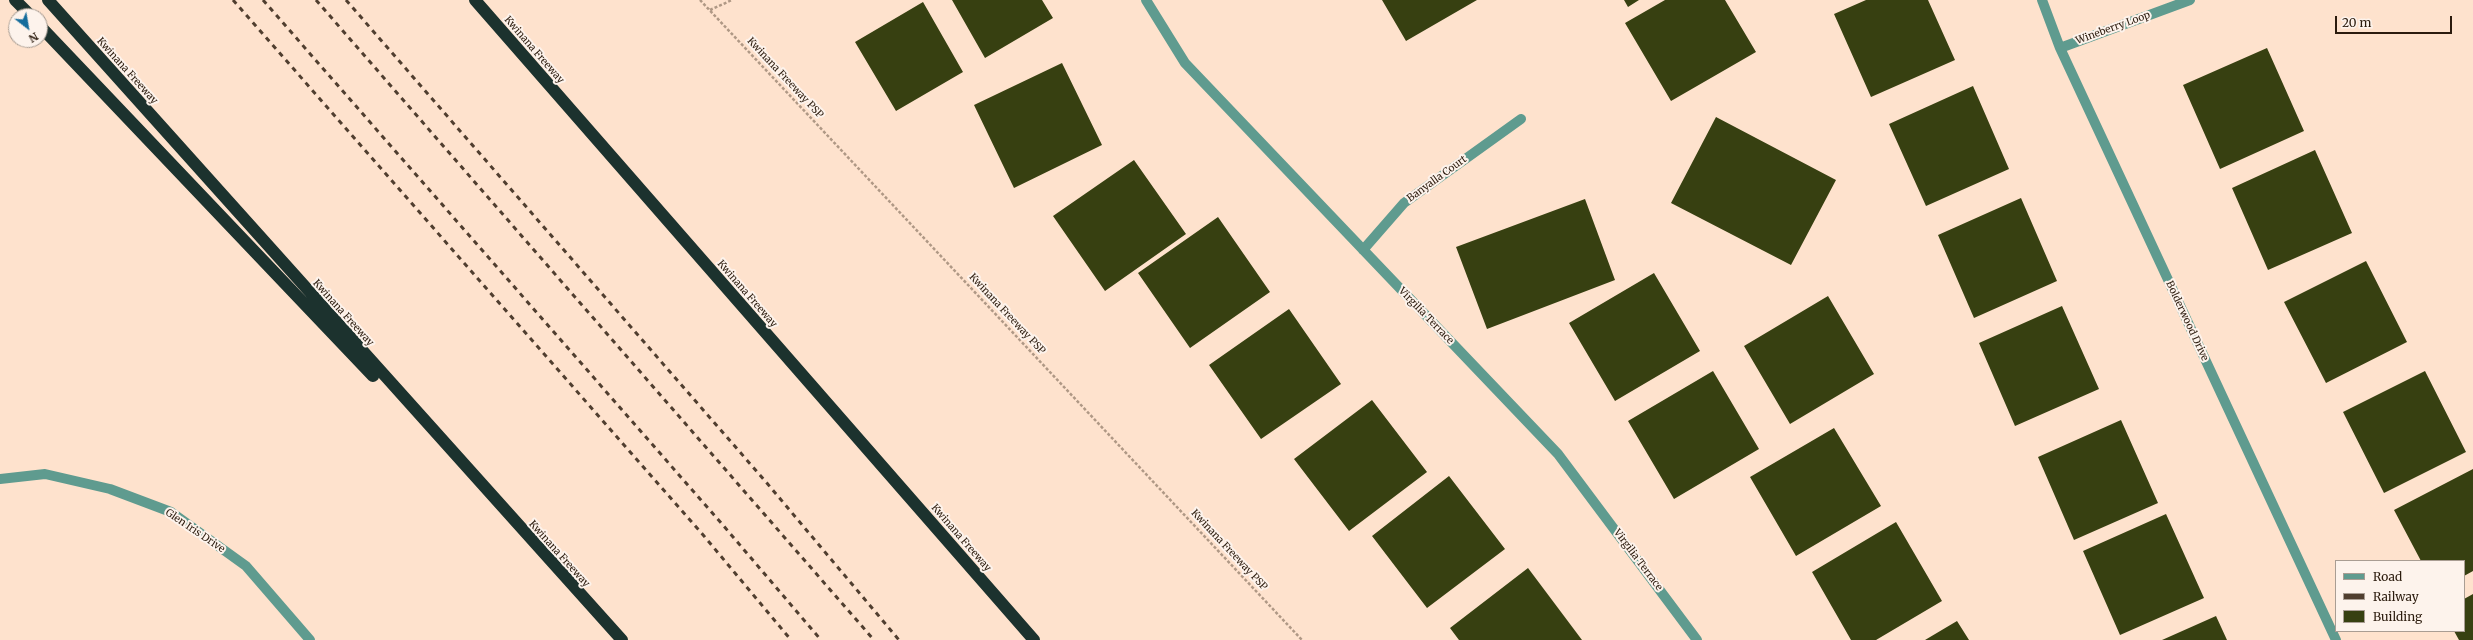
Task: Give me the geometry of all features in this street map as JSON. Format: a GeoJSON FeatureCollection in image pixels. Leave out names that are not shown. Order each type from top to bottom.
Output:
{"type":"FeatureCollection","features":[{"type":"Feature","properties":{"kind":"highway"},"geometry":{"type":"LineString","coordinates":[[16,0],[24,8]]}},
{"type":"Feature","properties":{"kind":"highway","name":"Kwinana Freeway"},"geometry":{"type":"LineString","coordinates":[[48,0],[529,539],[622,640]]}},
{"type":"Feature","properties":{"kind":"highway","name":"Kwinana Freeway"},"geometry":{"type":"LineString","coordinates":[[475,0],[1034,640]]}},
{"type":"Feature","properties":{"kind":"highway"},"geometry":{"type":"LineString","coordinates":[[48,34],[529,539]]}},
{"type":"Feature","properties":{"kind":"street","name":"Virgilia Terrace"},"geometry":{"type":"LineString","coordinates":[[1146,0],[1185,63],[1558,454],[1697,640]]}},
{"type":"Feature","properties":{"kind":"street","name":"Bolderwood Drive"},"geometry":{"type":"LineString","coordinates":[[2042,0],[2060,48],[2336,640]]}},
{"type":"Feature","properties":{"kind":"street","name":"Wineberry Loop"},"geometry":{"type":"LineString","coordinates":[[2060,48],[2190,0]]}},
{"type":"Feature","properties":{"kind":"street","name":"Banyalla Court"},"geometry":{"type":"LineString","coordinates":[[1363,250],[1404,203],[1521,119]]}},
{"type":"Feature","properties":{"kind":"street","name":"Glen Iris Drive"},"geometry":{"type":"LineString","coordinates":[[0,480],[45,474],[110,489],[171,512],[246,566],[310,640]]}},
{"type":"Feature","properties":{"kind":"path","name":"Kwinana Freeway PSP"},"geometry":{"type":"LineString","coordinates":[[700,0],[1302,640]]}},
{"type":"Feature","properties":{"kind":"path"},"geometry":{"type":"LineString","coordinates":[[710,10],[732,0]]}},
{"type":"Feature","properties":{"kind":"building"},"geometry":{"type":"Polygon","coordinates":[[[952,0],[1042,0],[1053,18],[985,58],[952,0]]]}},
{"type":"Feature","properties":{"kind":"building"},"geometry":{"type":"Polygon","coordinates":[[[1382,0],[1477,0],[1406,41],[1382,0]]]}},
{"type":"Feature","properties":{"kind":"building"},"geometry":{"type":"Polygon","coordinates":[[[1624,0],[1639,0],[1628,7],[1624,0]]]}},
{"type":"Feature","properties":{"kind":"building"},"geometry":{"type":"Polygon","coordinates":[[[1665,0],[1725,0],[1756,52],[1671,101],[1625,23],[1665,0]]]}},
{"type":"Feature","properties":{"kind":"building"},"geometry":{"type":"Polygon","coordinates":[[[1866,0],[1928,0],[1955,60],[1871,97],[1834,14],[1866,0]]]}},
{"type":"Feature","properties":{"kind":"building"},"geometry":{"type":"Polygon","coordinates":[[[923,2],[963,72],[896,111],[855,42],[923,2]]]}},
{"type":"Feature","properties":{"kind":"building"},"geometry":{"type":"Polygon","coordinates":[[[2267,48],[2304,131],[2220,169],[2183,85],[2267,48]]]}},
{"type":"Feature","properties":{"kind":"building"},"geometry":{"type":"Polygon","coordinates":[[[1062,63],[1102,145],[1014,188],[974,105],[1062,63]]]}},
{"type":"Feature","properties":{"kind":"building"},"geometry":{"type":"Polygon","coordinates":[[[1973,86],[2009,169],[1926,206],[1889,124],[1973,86]]]}},
{"type":"Feature","properties":{"kind":"building"},"geometry":{"type":"Polygon","coordinates":[[[1716,117],[1836,180],[1791,265],[1671,203],[1716,117]]]}},
{"type":"Feature","properties":{"kind":"building"},"geometry":{"type":"Polygon","coordinates":[[[2315,150],[2352,233],[2268,270],[2232,188],[2315,150]]]}},
{"type":"Feature","properties":{"kind":"building"},"geometry":{"type":"Polygon","coordinates":[[[1134,160],[1186,234],[1105,291],[1053,216],[1134,160]]]}},
{"type":"Feature","properties":{"kind":"building"},"geometry":{"type":"Polygon","coordinates":[[[2021,198],[2057,281],[1974,318],[1938,235],[2021,198]]]}},
{"type":"Feature","properties":{"kind":"building"},"geometry":{"type":"Polygon","coordinates":[[[1585,199],[1615,280],[1487,329],[1456,247],[1585,199]]]}},
{"type":"Feature","properties":{"kind":"building"},"geometry":{"type":"Polygon","coordinates":[[[1218,217],[1270,292],[1190,348],[1138,273],[1218,217]]]}},
{"type":"Feature","properties":{"kind":"building"},"geometry":{"type":"Polygon","coordinates":[[[2366,261],[2407,342],[2326,383],[2284,302],[2366,261]]]}},
{"type":"Feature","properties":{"kind":"building"},"geometry":{"type":"Polygon","coordinates":[[[1654,273],[1700,351],[1615,401],[1569,323],[1654,273]]]}},
{"type":"Feature","properties":{"kind":"building"},"geometry":{"type":"Polygon","coordinates":[[[1828,296],[1874,374],[1790,424],[1744,346],[1828,296]]]}},
{"type":"Feature","properties":{"kind":"building"},"geometry":{"type":"Polygon","coordinates":[[[2062,306],[2099,389],[2015,426],[1979,343],[2062,306]]]}},
{"type":"Feature","properties":{"kind":"building"},"geometry":{"type":"Polygon","coordinates":[[[1289,309],[1341,384],[1261,439],[1209,365],[1289,309]]]}},
{"type":"Feature","properties":{"kind":"building"},"geometry":{"type":"Polygon","coordinates":[[[1713,371],[1759,449],[1674,499],[1628,421],[1713,371]]]}},
{"type":"Feature","properties":{"kind":"building"},"geometry":{"type":"Polygon","coordinates":[[[2425,371],[2466,452],[2384,493],[2343,412],[2425,371]]]}},
{"type":"Feature","properties":{"kind":"building"},"geometry":{"type":"Polygon","coordinates":[[[1372,400],[1427,472],[1349,531],[1294,459],[1372,400]]]}},
{"type":"Feature","properties":{"kind":"building"},"geometry":{"type":"Polygon","coordinates":[[[2121,420],[2158,503],[2074,540],[2038,457],[2121,420]]]}},
{"type":"Feature","properties":{"kind":"building"},"geometry":{"type":"Polygon","coordinates":[[[1834,428],[1881,506],[1796,556],[1750,477],[1834,428]]]}},
{"type":"Feature","properties":{"kind":"building"},"geometry":{"type":"Polygon","coordinates":[[[2473,469],[2473,571],[2465,575],[2465,560],[2420,560],[2394,510],[2473,469]]]}},
{"type":"Feature","properties":{"kind":"building"},"geometry":{"type":"Polygon","coordinates":[[[1449,476],[1505,549],[1427,608],[1372,536],[1449,476]]]}},
{"type":"Feature","properties":{"kind":"building"},"geometry":{"type":"Polygon","coordinates":[[[2166,514],[2204,598],[2120,635],[2083,551],[2166,514]]]}},
{"type":"Feature","properties":{"kind":"building"},"geometry":{"type":"Polygon","coordinates":[[[1896,522],[1942,601],[1876,640],[1851,640],[1812,572],[1896,522]]]}},
{"type":"Feature","properties":{"kind":"building"},"geometry":{"type":"Polygon","coordinates":[[[1528,568],[1582,640],[1459,640],[1450,628],[1528,568]]]}},
{"type":"Feature","properties":{"kind":"building"},"geometry":{"type":"Polygon","coordinates":[[[2473,594],[2473,640],[2459,640],[2455,632],[2465,632],[2465,598],[2473,594]]]}},
{"type":"Feature","properties":{"kind":"building"},"geometry":{"type":"Polygon","coordinates":[[[2216,616],[2227,640],[2162,640],[2216,616]]]}},
{"type":"Feature","properties":{"kind":"building"},"geometry":{"type":"Polygon","coordinates":[[[1957,621],[1969,640],[1925,640],[1957,621]]]}},
{"type":"Feature","properties":{"kind":"railway"},"geometry":{"type":"LineString","coordinates":[[233,0],[704,536],[791,640]]}},
{"type":"Feature","properties":{"kind":"railway"},"geometry":{"type":"LineString","coordinates":[[263,0],[722,524],[821,640]]}},
{"type":"Feature","properties":{"kind":"railway"},"geometry":{"type":"LineString","coordinates":[[316,0],[874,640]]}},
{"type":"Feature","properties":{"kind":"railway"},"geometry":{"type":"LineString","coordinates":[[346,0],[766,482],[899,640]]}}]}
